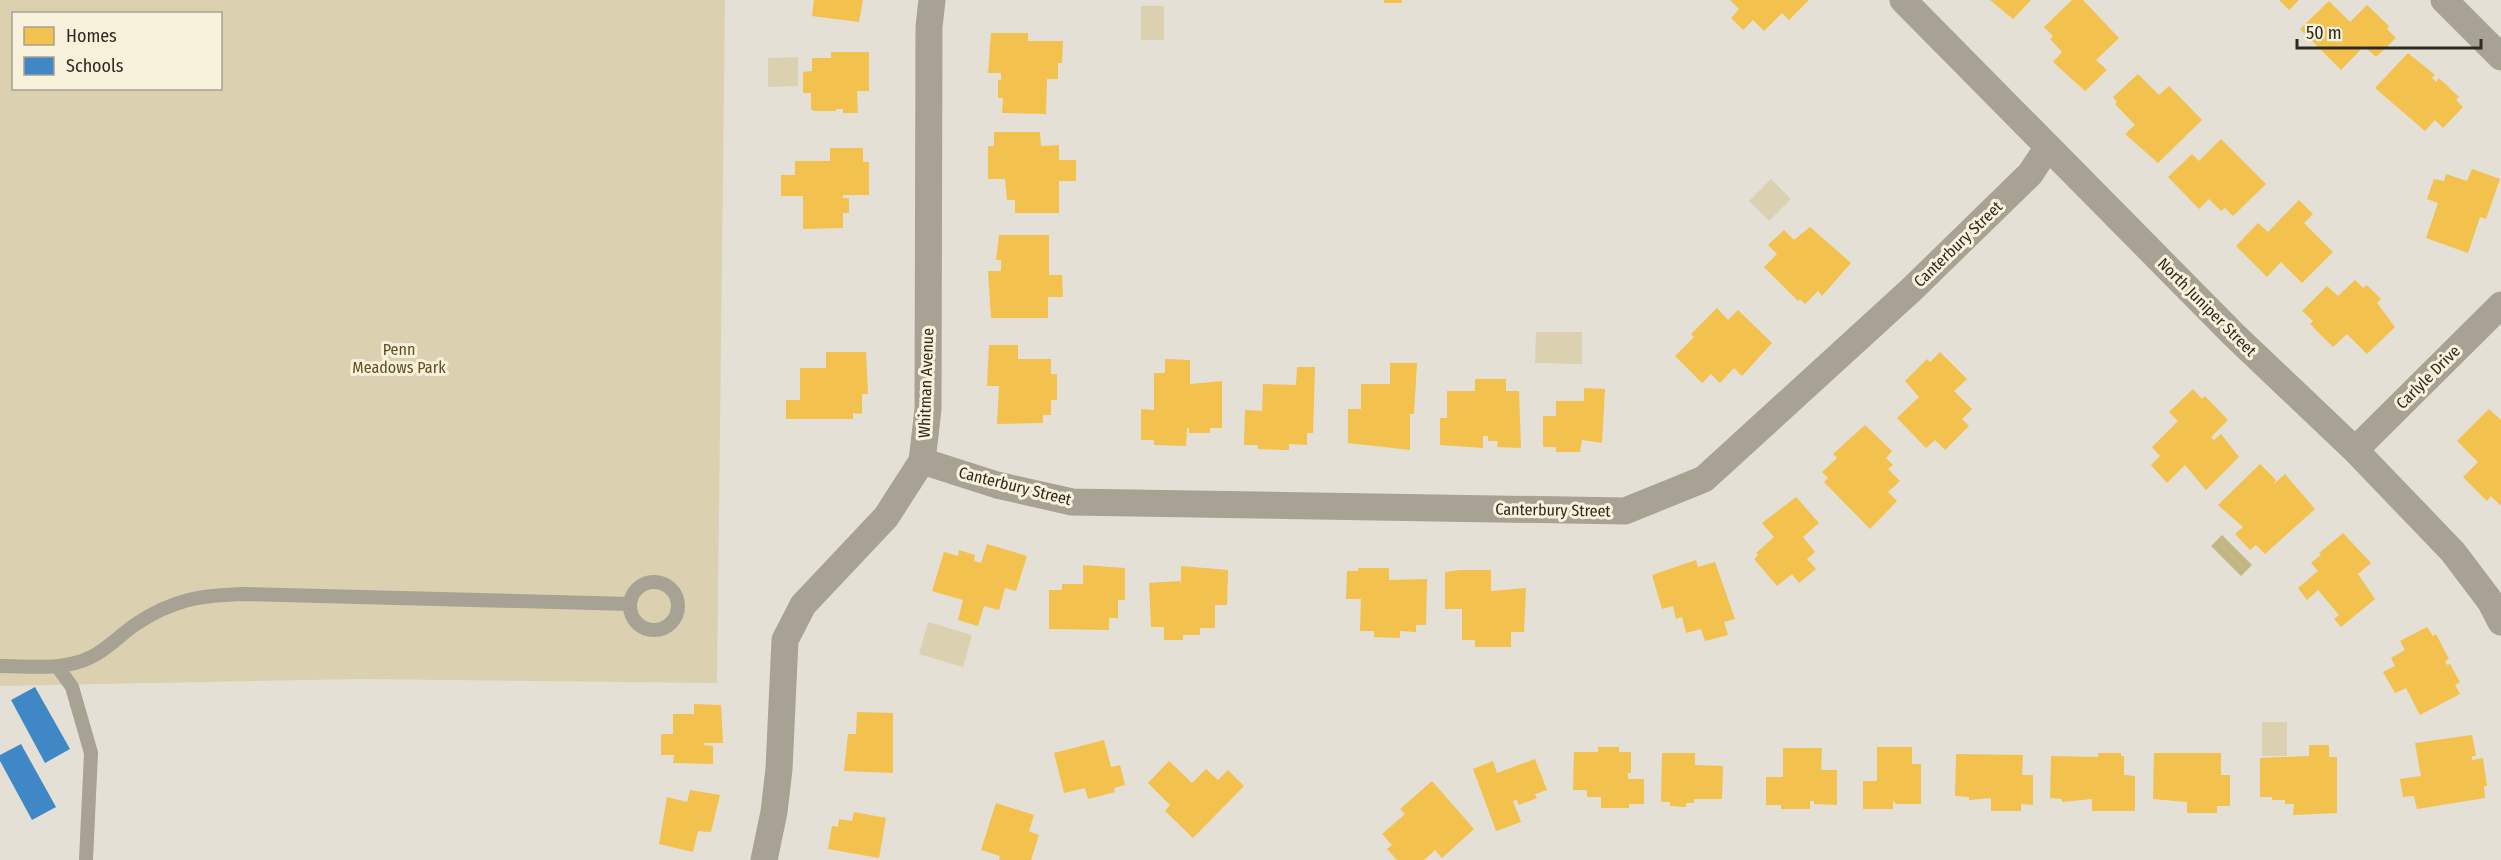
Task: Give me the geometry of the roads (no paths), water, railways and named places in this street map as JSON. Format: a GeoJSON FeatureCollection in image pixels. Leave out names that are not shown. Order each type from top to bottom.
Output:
{"type":"FeatureCollection","features":[{"type":"Feature","properties":{"kind":"street","name":"Whitman Avenue"},"geometry":{"type":"LineString","coordinates":[[764,860],[774,812],[779,769],[784,640],[803,605],[886,517],[922,461],[928,409],[929,27],[932,0]]}},
{"type":"Feature","properties":{"kind":"street","name":"North Juniper Street"},"geometry":{"type":"LineString","coordinates":[[1903,0],[2234,335],[2355,450],[2453,552],[2490,601],[2501,622]]}},
{"type":"Feature","properties":{"kind":"street"},"geometry":{"type":"LineString","coordinates":[[2444,0],[2501,57]]}},
{"type":"Feature","properties":{"kind":"street","name":"Canterbury Street"},"geometry":{"type":"LineString","coordinates":[[922,461],[997,485],[1072,502],[1625,511],[1704,479],[1911,290],[2030,174],[2048,147]]}},
{"type":"Feature","properties":{"kind":"street","name":"Carlyle Drive"},"geometry":{"type":"LineString","coordinates":[[2355,450],[2501,304]]}},
{"type":"Feature","properties":{"kind":"lane"},"geometry":{"type":"LineString","coordinates":[[0,666],[57,666],[91,657],[169,605],[201,595],[246,594],[630,604]]}},
{"type":"Feature","properties":{"kind":"lane"},"geometry":{"type":"LineString","coordinates":[[57,666],[72,687],[91,753],[86,860]]}},
{"type":"Feature","properties":{"kind":"park label","name":"Penn Meadows Park"},"geometry":{"type":"Point","coordinates":[399,358]}}]}
